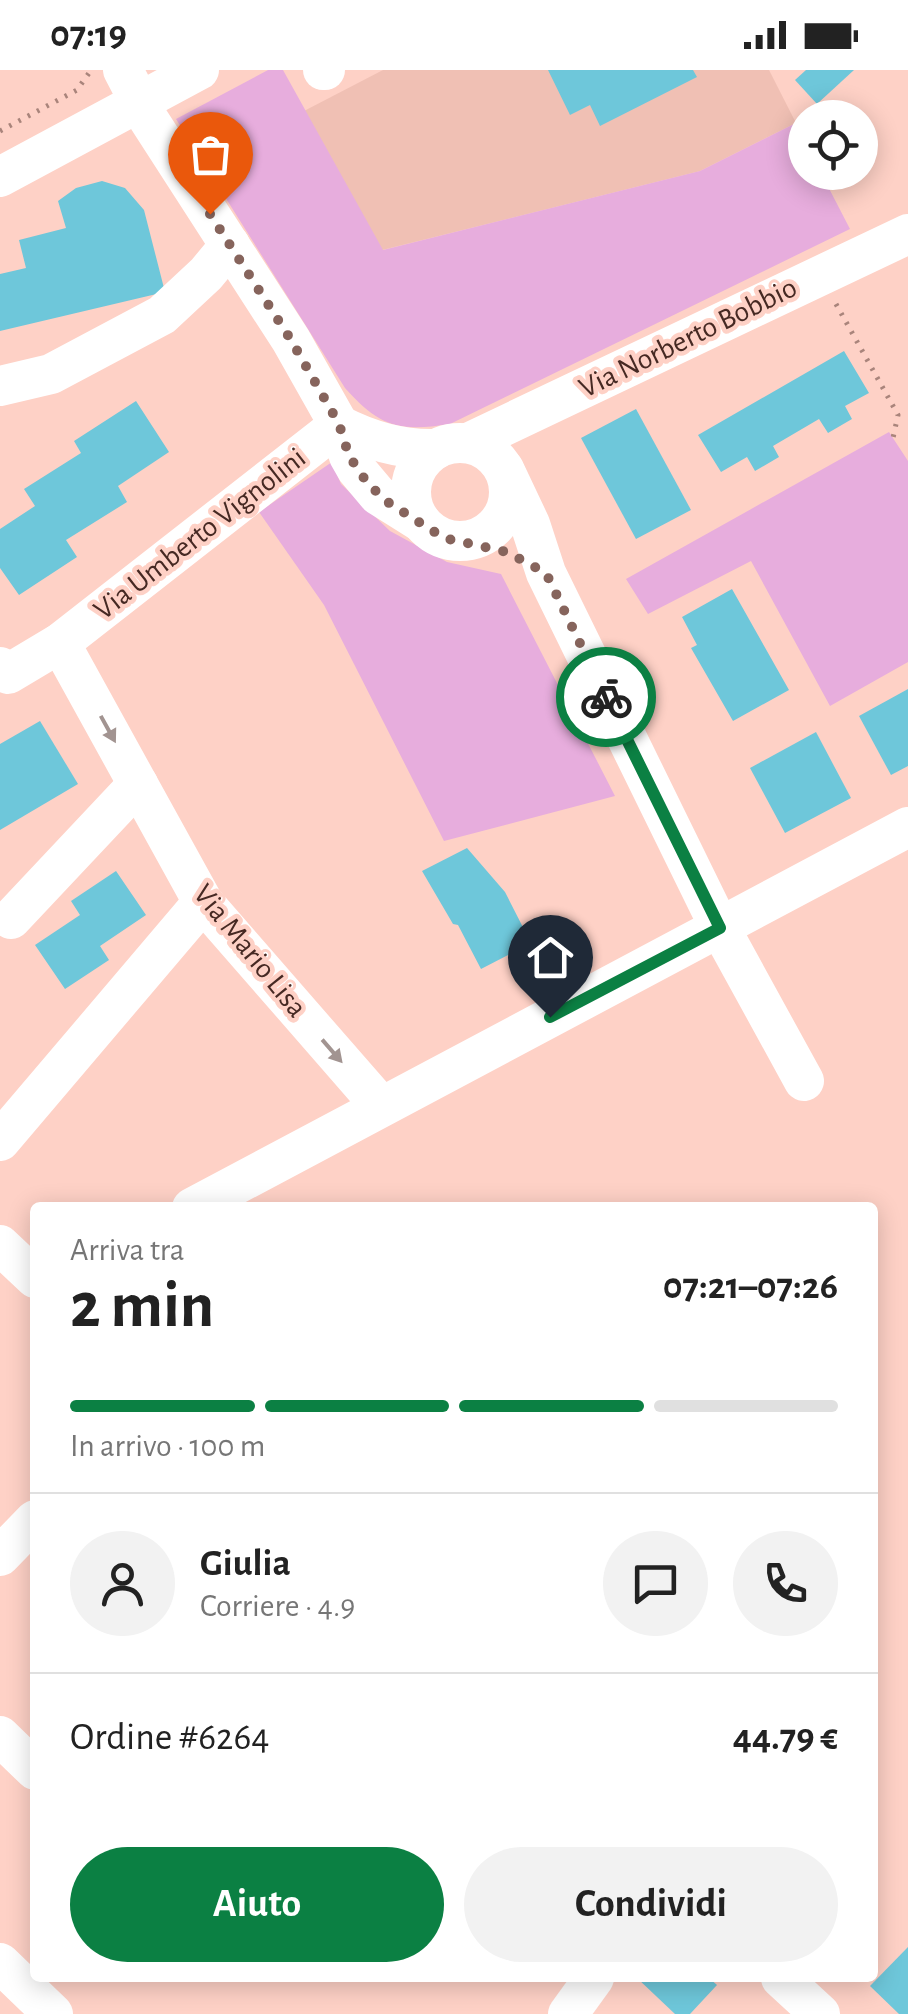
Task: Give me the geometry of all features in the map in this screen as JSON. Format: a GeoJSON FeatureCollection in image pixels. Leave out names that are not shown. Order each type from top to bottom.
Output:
{"type":"FeatureCollection","features":[{"type":"Feature","properties":{"kind":"street"},"geometry":{"type":"LineString","coordinates":[[0,177],[130,86],[200,70]]}},
{"type":"Feature","properties":{"kind":"street"},"geometry":{"type":"LineString","coordinates":[[130,86],[291,340],[339,424],[349,456],[368,484],[431,532],[507,552],[546,573]]}},
{"type":"Feature","properties":{"kind":"street","name":"Via Norberto Bobbio"},"geometry":{"type":"LineString","coordinates":[[452,446],[908,234]]}},
{"type":"Feature","properties":{"kind":"street"},"geometry":{"type":"LineString","coordinates":[[0,386],[51,374],[162,315],[230,245]]}},
{"type":"Feature","properties":{"kind":"street"},"geometry":{"type":"LineString","coordinates":[[339,424],[382,443],[417,450],[483,448],[504,469],[530,524],[546,573],[720,928],[804,1081]]}},
{"type":"Feature","properties":{"kind":"street","name":"Via Umberto Vignolini"},"geometry":{"type":"LineString","coordinates":[[0,667],[8,674],[60,644],[339,424]]}},
{"type":"Feature","properties":{"kind":"street"},"geometry":{"type":"LineString","coordinates":[[421,522],[411,491],[414,474],[423,460],[452,446]]}},
{"type":"Feature","properties":{"kind":"street"},"geometry":{"type":"LineString","coordinates":[[456,541],[472,540],[497,525],[509,498],[504,469]]}},
{"type":"Feature","properties":{"kind":"street","name":"Via Mario Lisa"},"geometry":{"type":"LineString","coordinates":[[60,644],[203,902],[380,1105]]}},
{"type":"Feature","properties":{"kind":"street"},"geometry":{"type":"LineString","coordinates":[[10,919],[138,784]]}},
{"type":"Feature","properties":{"kind":"street"},"geometry":{"type":"LineString","coordinates":[[203,1202],[908,827]]}},
{"type":"Feature","properties":{"kind":"street"},"geometry":{"type":"LineString","coordinates":[[0,1141],[203,902]]}},
{"type":"Feature","properties":{"kind":"street"},"geometry":{"type":"LineString","coordinates":[[0,1245],[30,1273]]}},
{"type":"Feature","properties":{"kind":"street"},"geometry":{"type":"LineString","coordinates":[[0,1556],[30,1525]]}},
{"type":"Feature","properties":{"kind":"street"},"geometry":{"type":"LineString","coordinates":[[0,1736],[30,1765]]}},
{"type":"Feature","properties":{"kind":"street"},"geometry":{"type":"LineString","coordinates":[[0,1963],[53,2014]]}},
{"type":"Feature","properties":{"kind":"street"},"geometry":{"type":"LineString","coordinates":[[568,2014],[591,1982]]}},
{"type":"Feature","properties":{"kind":"street"},"geometry":{"type":"LineString","coordinates":[[786,1982],[820,2014]]}},
{"type":"Feature","properties":{"kind":"path"},"geometry":{"type":"LineString","coordinates":[[0,131],[76,90],[90,70]]}},
{"type":"Feature","properties":{"kind":"path"},"geometry":{"type":"LineString","coordinates":[[820,275],[898,415],[893,438]]}},
{"type":"Feature","properties":{"kind":"shaded area"},"geometry":{"type":"Polygon","coordinates":[[[268,70],[283,70],[383,250],[700,171],[788,127],[788,190],[830,190],[850,229],[450,424],[404,426],[380,419],[345,388],[176,119],[268,70]]]}},
{"type":"Feature","properties":{"kind":"shaded area"},"geometry":{"type":"Polygon","coordinates":[[[383,70],[769,70],[788,107],[788,127],[700,171],[382,250],[304,111],[383,70]]]}},
{"type":"Feature","properties":{"kind":"shaded area"},"geometry":{"type":"Polygon","coordinates":[[[889,432],[908,461],[908,662],[830,706],[751,561],[648,614],[626,579],[889,432]]]}},
{"type":"Feature","properties":{"kind":"shaded area"},"geometry":{"type":"Polygon","coordinates":[[[332,462],[341,484],[390,531],[447,562],[501,574],[615,796],[444,841],[324,605],[259,512],[332,462]]]}},
{"type":"Feature","properties":{"kind":"building"},"geometry":{"type":"Polygon","coordinates":[[[548,70],[693,70],[697,77],[600,126],[590,105],[570,115],[548,70]]]}},
{"type":"Feature","properties":{"kind":"building"},"geometry":{"type":"Polygon","coordinates":[[[806,70],[854,70],[821,100],[813,100],[795,80],[806,70]]]}},
{"type":"Feature","properties":{"kind":"building"},"geometry":{"type":"Polygon","coordinates":[[[102,181],[125,188],[144,210],[165,292],[0,331],[0,274],[26,268],[19,240],[66,228],[58,201],[76,188],[102,181]]]}},
{"type":"Feature","properties":{"kind":"building"},"geometry":{"type":"Polygon","coordinates":[[[844,351],[869,393],[845,406],[852,419],[828,433],[819,419],[773,446],[779,457],[755,471],[747,457],[721,472],[698,435],[844,351]]]}},
{"type":"Feature","properties":{"kind":"building"},"geometry":{"type":"Polygon","coordinates":[[[136,401],[169,452],[118,486],[127,502],[66,540],[77,557],[19,595],[0,568],[0,529],[35,506],[24,489],[81,453],[74,441],[136,401]]]}},
{"type":"Feature","properties":{"kind":"building"},"geometry":{"type":"Polygon","coordinates":[[[636,409],[691,510],[636,539],[581,438],[636,409]]]}},
{"type":"Feature","properties":{"kind":"building"},"geometry":{"type":"Polygon","coordinates":[[[732,589],[789,690],[733,721],[691,648],[697,645],[682,617],[732,589]]]}},
{"type":"Feature","properties":{"kind":"building"},"geometry":{"type":"Polygon","coordinates":[[[908,689],[908,766],[891,775],[859,716],[908,689]]]}},
{"type":"Feature","properties":{"kind":"building"},"geometry":{"type":"Polygon","coordinates":[[[40,721],[78,784],[0,830],[0,744],[40,721]]]}},
{"type":"Feature","properties":{"kind":"building"},"geometry":{"type":"Polygon","coordinates":[[[816,732],[851,798],[785,833],[750,768],[816,732]]]}},
{"type":"Feature","properties":{"kind":"building"},"geometry":{"type":"Polygon","coordinates":[[[467,848],[505,892],[531,943],[481,969],[422,871],[467,848]]]}},
{"type":"Feature","properties":{"kind":"building"},"geometry":{"type":"Polygon","coordinates":[[[116,871],[146,915],[100,946],[109,960],[65,989],[35,945],[80,915],[71,901],[116,871]]]}},
{"type":"Feature","properties":{"kind":"building"},"geometry":{"type":"Polygon","coordinates":[[[908,1947],[908,2014],[899,2014],[870,1986],[908,1947]]]}},
{"type":"Feature","properties":{"kind":"building"},"geometry":{"type":"Polygon","coordinates":[[[641,1982],[717,1985],[690,2014],[675,2014],[641,1982]]]}},
{"type":"Feature","properties":{"kind":"way so far"},"geometry":{"type":"LineString","coordinates":[[210,214],[291,340],[339,424],[349,456],[368,484],[431,532],[507,552],[546,573],[606,697]]}},
{"type":"Feature","properties":{"kind":"route"},"geometry":{"type":"LineString","coordinates":[[550,1017],[720,928],[606,697]]}}]}
